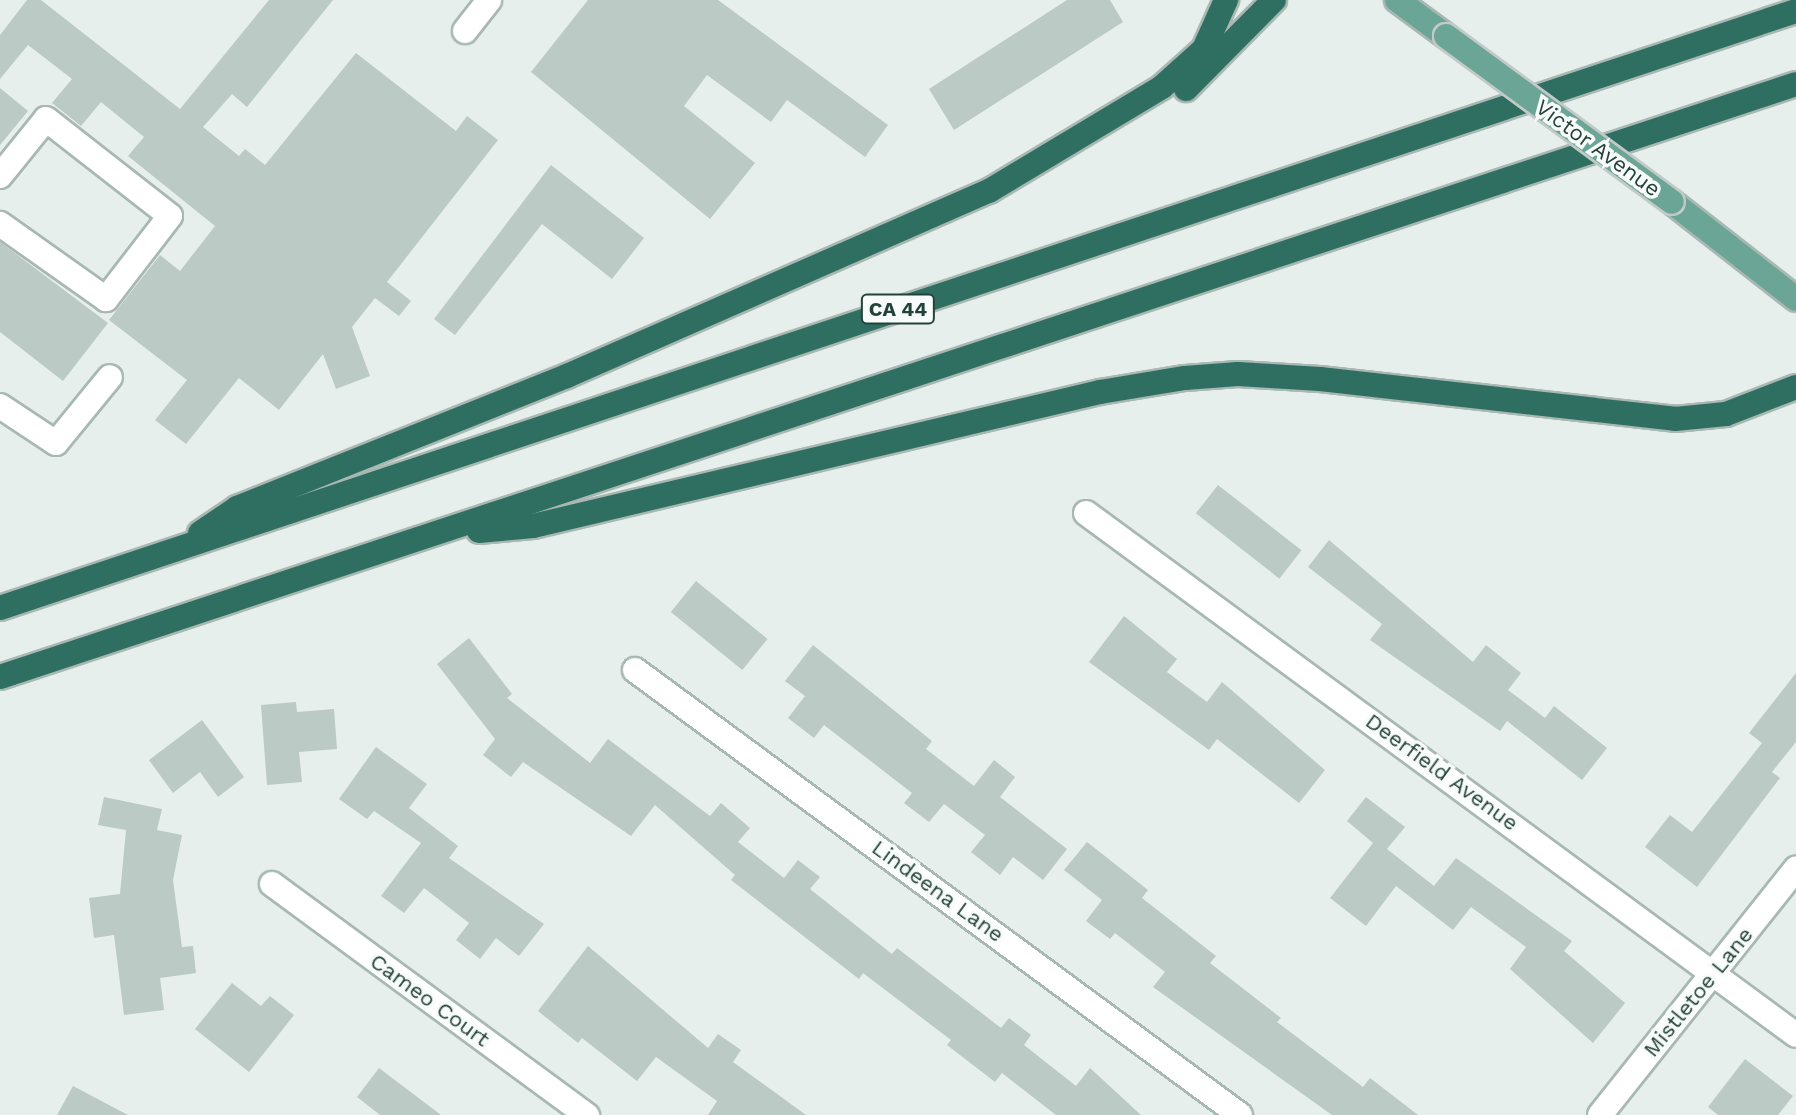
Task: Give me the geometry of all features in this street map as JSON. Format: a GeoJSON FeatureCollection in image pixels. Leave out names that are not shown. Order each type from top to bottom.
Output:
{"type":"FeatureCollection","features":[{"type":"Feature","properties":{"kind":"highway"},"geometry":{"type":"LineString","coordinates":[[989,191],[1162,87],[1204,49],[1226,0]]}},
{"type":"Feature","properties":{"kind":"highway"},"geometry":{"type":"LineString","coordinates":[[178,548],[237,508],[567,376],[989,191],[1051,171],[1122,134],[1215,64],[1274,0]]}},
{"type":"Feature","properties":{"kind":"highway","name":"CA 44"},"geometry":{"type":"LineString","coordinates":[[0,608],[1796,11]]}},
{"type":"Feature","properties":{"kind":"highway"},"geometry":{"type":"LineString","coordinates":[[0,677],[1796,84]]}},
{"type":"Feature","properties":{"kind":"highway"},"geometry":{"type":"LineString","coordinates":[[433,535],[533,526],[1100,392],[1185,378],[1238,374],[1320,379],[1689,419],[1749,407],[1796,387]]}},
{"type":"Feature","properties":{"kind":"main road","name":"Victor Avenue"},"geometry":{"type":"LineString","coordinates":[[1397,0],[1672,202],[1796,299]]}},
{"type":"Feature","properties":{"kind":"street"},"geometry":{"type":"LineString","coordinates":[[465,31],[489,0]]}},
{"type":"Feature","properties":{"kind":"street"},"geometry":{"type":"LineString","coordinates":[[0,176],[46,119],[170,216],[106,299],[0,224]]}},
{"type":"Feature","properties":{"kind":"street"},"geometry":{"type":"LineString","coordinates":[[0,406],[56,443],[110,377]]}},
{"type":"Feature","properties":{"kind":"street","name":"Deerfield Avenue"},"geometry":{"type":"LineString","coordinates":[[1086,513],[1715,971],[1796,1035]]}},
{"type":"Feature","properties":{"kind":"street","name":"Lindeena Lane"},"geometry":{"type":"LineString","coordinates":[[635,670],[1240,1115]]}},
{"type":"Feature","properties":{"kind":"street","name":"Mistletoe Lane"},"geometry":{"type":"LineString","coordinates":[[1600,1115],[1796,869]]}},
{"type":"Feature","properties":{"kind":"street","name":"Cameo Court"},"geometry":{"type":"LineString","coordinates":[[272,884],[587,1115]]}},
{"type":"Feature","properties":{"kind":"building"},"geometry":{"type":"Polygon","coordinates":[[[27,0],[41,0],[180,109],[269,0],[333,0],[247,107],[232,94],[203,127],[239,156],[245,149],[265,165],[356,53],[456,131],[467,116],[498,140],[387,282],[411,301],[399,316],[375,298],[352,327],[370,376],[336,389],[323,354],[279,410],[239,378],[186,444],[155,420],[187,380],[109,320],[160,255],[180,271],[215,226],[128,156],[144,137],[101,102],[81,126],[52,103],[72,79],[28,45],[0,79],[0,35],[27,0]]]}},
{"type":"Feature","properties":{"kind":"building"},"geometry":{"type":"Polygon","coordinates":[[[588,0],[718,0],[888,125],[865,157],[787,100],[771,122],[707,75],[684,106],[755,163],[710,219],[531,72],[588,0]]]}},
{"type":"Feature","properties":{"kind":"building"},"geometry":{"type":"Polygon","coordinates":[[[1067,0],[1110,0],[1123,22],[954,130],[929,89],[1067,0]]]}},
{"type":"Feature","properties":{"kind":"building"},"geometry":{"type":"Polygon","coordinates":[[[0,88],[28,111],[0,145],[0,88]]]}},
{"type":"Feature","properties":{"kind":"building"},"geometry":{"type":"Polygon","coordinates":[[[551,165],[644,238],[612,279],[542,224],[455,335],[434,319],[551,165]]]}},
{"type":"Feature","properties":{"kind":"building"},"geometry":{"type":"Polygon","coordinates":[[[0,242],[108,323],[63,381],[0,332],[0,242]]]}},
{"type":"Feature","properties":{"kind":"building"},"geometry":{"type":"Polygon","coordinates":[[[1218,485],[1302,550],[1279,579],[1196,513],[1218,485]]]}},
{"type":"Feature","properties":{"kind":"building"},"geometry":{"type":"Polygon","coordinates":[[[1329,540],[1473,662],[1486,645],[1521,673],[1508,690],[1545,718],[1554,706],[1607,748],[1582,780],[1507,721],[1500,731],[1370,640],[1382,624],[1308,567],[1329,540]]]}},
{"type":"Feature","properties":{"kind":"building"},"geometry":{"type":"Polygon","coordinates":[[[696,581],[767,639],[742,670],[671,612],[696,581]]]}},
{"type":"Feature","properties":{"kind":"building"},"geometry":{"type":"Polygon","coordinates":[[[1124,616],[1177,659],[1167,672],[1207,702],[1222,682],[1325,770],[1299,803],[1217,739],[1209,750],[1089,662],[1124,616]]]}},
{"type":"Feature","properties":{"kind":"building"},"geometry":{"type":"Polygon","coordinates":[[[469,638],[512,694],[507,698],[590,763],[608,739],[710,816],[721,803],[750,828],[738,842],[784,878],[798,860],[820,877],[810,889],[892,954],[897,948],[1001,1028],[1009,1018],[1031,1035],[1024,1045],[1076,1086],[1090,1068],[1141,1115],[1056,1115],[1002,1073],[995,1082],[947,1045],[951,1040],[863,973],[859,979],[731,880],[735,875],[655,805],[631,836],[523,762],[511,777],[483,755],[495,739],[437,664],[469,638]]]}},
{"type":"Feature","properties":{"kind":"building"},"geometry":{"type":"Polygon","coordinates":[[[813,645],[932,741],[926,749],[974,786],[994,760],[1015,777],[1000,797],[1067,849],[1043,880],[1013,857],[1000,875],[971,852],[985,835],[944,804],[929,822],[904,803],[912,793],[824,725],[814,738],[788,718],[805,696],[785,681],[813,645]]]}},
{"type":"Feature","properties":{"kind":"building"},"geometry":{"type":"Polygon","coordinates":[[[1796,673],[1796,742],[1772,772],[1780,778],[1697,887],[1645,847],[1670,815],[1692,832],[1762,743],[1749,733],[1796,673]]]}},
{"type":"Feature","properties":{"kind":"building"},"geometry":{"type":"Polygon","coordinates":[[[296,702],[297,712],[334,709],[337,749],[299,752],[302,782],[267,785],[261,705],[296,702]]]}},
{"type":"Feature","properties":{"kind":"building"},"geometry":{"type":"Polygon","coordinates":[[[202,720],[244,777],[218,797],[200,772],[173,793],[149,760],[202,720]]]}},
{"type":"Feature","properties":{"kind":"building"},"geometry":{"type":"Polygon","coordinates":[[[376,747],[427,784],[409,808],[458,846],[449,858],[544,924],[519,956],[496,938],[480,959],[456,940],[469,923],[424,888],[404,913],[381,896],[421,843],[374,811],[367,819],[339,799],[376,747]]]}},
{"type":"Feature","properties":{"kind":"building"},"geometry":{"type":"Polygon","coordinates":[[[104,797],[162,809],[157,830],[182,835],[173,880],[182,947],[193,946],[196,973],[160,978],[164,1010],[124,1015],[114,935],[94,938],[89,898],[120,894],[126,830],[98,825],[104,797]]]}},
{"type":"Feature","properties":{"kind":"building"},"geometry":{"type":"Polygon","coordinates":[[[1366,797],[1405,827],[1387,849],[1434,886],[1456,858],[1572,941],[1564,951],[1625,1003],[1593,1043],[1510,969],[1526,947],[1471,907],[1453,930],[1396,886],[1366,926],[1330,898],[1373,843],[1347,821],[1366,797]]]}},
{"type":"Feature","properties":{"kind":"building"},"geometry":{"type":"Polygon","coordinates":[[[1087,842],[1148,890],[1142,898],[1216,956],[1210,963],[1281,1018],[1277,1022],[1363,1087],[1370,1078],[1418,1115],[1332,1115],[1153,987],[1165,972],[1115,933],[1110,939],[1086,921],[1102,900],[1064,870],[1087,842]]]}},
{"type":"Feature","properties":{"kind":"building"},"geometry":{"type":"Polygon","coordinates":[[[588,946],[708,1048],[718,1034],[741,1050],[733,1062],[806,1115],[708,1115],[717,1101],[656,1057],[637,1081],[582,1038],[578,1043],[538,1011],[588,946]]]}},
{"type":"Feature","properties":{"kind":"building"},"geometry":{"type":"Polygon","coordinates":[[[232,983],[261,1006],[270,996],[294,1015],[249,1072],[195,1029],[232,983]]]}},
{"type":"Feature","properties":{"kind":"building"},"geometry":{"type":"Polygon","coordinates":[[[1745,1059],[1793,1096],[1778,1115],[1718,1115],[1708,1107],[1745,1059]]]}},
{"type":"Feature","properties":{"kind":"building"},"geometry":{"type":"Polygon","coordinates":[[[379,1068],[441,1115],[380,1115],[357,1097],[379,1068]]]}},
{"type":"Feature","properties":{"kind":"building"},"geometry":{"type":"Polygon","coordinates":[[[73,1086],[128,1115],[57,1115],[73,1086]]]}}]}
